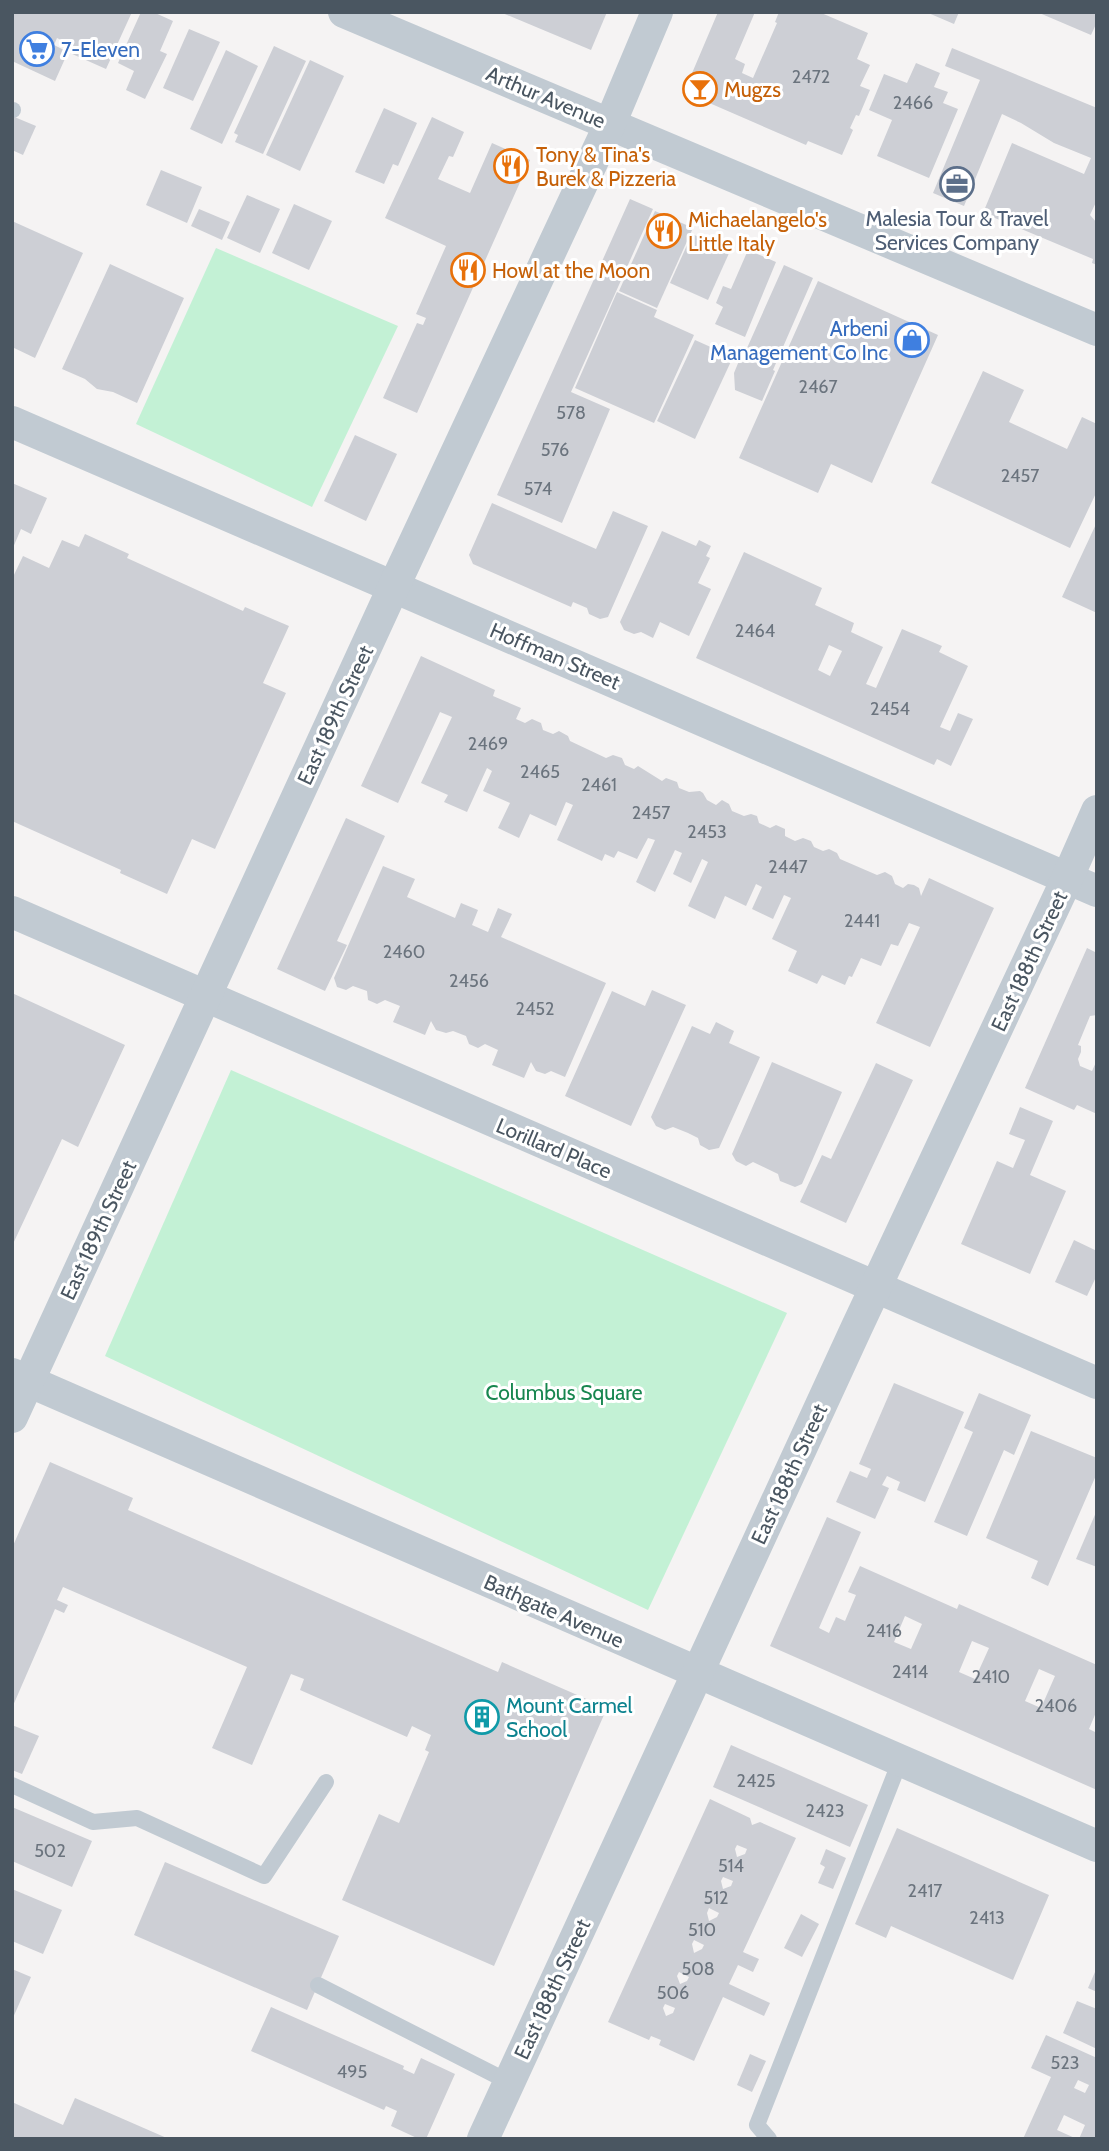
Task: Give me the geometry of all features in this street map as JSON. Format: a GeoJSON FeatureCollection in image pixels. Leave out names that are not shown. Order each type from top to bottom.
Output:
{"type":"FeatureCollection","features":[{"type":"Feature","properties":{"kind":"street","name":"Arthur Avenue"},"geometry":{"type":"LineString","coordinates":[[344,12],[1097,330]]}},
{"type":"Feature","properties":{"kind":"street","name":"East 189th Street"},"geometry":{"type":"LineString","coordinates":[[12,1417],[21,1377],[205,996],[610,124],[657,12]]}},
{"type":"Feature","properties":{"kind":"street","name":"Hoffman Street"},"geometry":{"type":"LineString","coordinates":[[12,422],[1097,891]]}},
{"type":"Feature","properties":{"kind":"street","name":"East 188th Street"},"geometry":{"type":"LineString","coordinates":[[483,2139],[1097,811]]}},
{"type":"Feature","properties":{"kind":"street","name":"Lorillard Place"},"geometry":{"type":"LineString","coordinates":[[12,912],[1097,1383]]}},
{"type":"Feature","properties":{"kind":"street","name":"Bathgate Avenue"},"geometry":{"type":"LineString","coordinates":[[21,1377],[1097,1846]]}},
{"type":"Feature","properties":{"kind":"lane"},"geometry":{"type":"LineString","coordinates":[[769,2139],[757,2125],[900,1761]]}},
{"type":"Feature","properties":{"kind":"lane"},"geometry":{"type":"LineString","coordinates":[[12,1785],[93,1822],[137,1818],[264,1876],[326,1782]]}},
{"type":"Feature","properties":{"kind":"lane"},"geometry":{"type":"LineString","coordinates":[[318,1985],[509,2082]]}},
{"type":"Feature","properties":{"kind":"green space"},"geometry":{"type":"Polygon","coordinates":[[[216,248],[398,326],[312,507],[136,424],[216,248]]]}},
{"type":"Feature","properties":{"kind":"green space","name":"Columbus Square"},"geometry":{"type":"Polygon","coordinates":[[[231,1070],[787,1313],[648,1610],[105,1356],[231,1070]]]}},
{"type":"Feature","properties":{"kind":"building"},"geometry":{"type":"Polygon","coordinates":[[[12,12],[132,12],[106,69],[70,53],[73,46],[57,38],[54,45],[68,52],[55,81],[12,61],[12,12]]]}},
{"type":"Feature","properties":{"kind":"building"},"geometry":{"type":"Polygon","coordinates":[[[141,12],[153,12],[173,21],[160,51],[167,54],[145,99],[126,90],[134,71],[118,63],[141,12]]]}},
{"type":"Feature","properties":{"kind":"building"},"geometry":{"type":"Polygon","coordinates":[[[500,12],[607,12],[591,50],[500,12]]]}},
{"type":"Feature","properties":{"kind":"building"},"geometry":{"type":"Polygon","coordinates":[[[718,12],[755,12],[735,59],[745,64],[742,73],[753,78],[777,23],[775,22],[779,12],[819,12],[868,33],[857,59],[870,65],[860,86],[870,90],[859,116],[856,115],[850,128],[853,130],[842,155],[808,141],[806,145],[684,92],[718,12]]]}},
{"type":"Feature","properties":{"kind":"building"},"geometry":{"type":"Polygon","coordinates":[[[926,12],[959,12],[954,24],[926,12]]]}},
{"type":"Feature","properties":{"kind":"building"},"geometry":{"type":"Polygon","coordinates":[[[1037,12],[1097,12],[1097,22],[1091,35],[1037,12]]]}},
{"type":"Feature","properties":{"kind":"building"},"geometry":{"type":"Polygon","coordinates":[[[189,29],[220,42],[193,101],[163,88],[189,29]]]}},
{"type":"Feature","properties":{"kind":"building"},"geometry":{"type":"Polygon","coordinates":[[[274,46],[306,61],[263,154],[235,142],[238,135],[234,133],[274,46]]]}},
{"type":"Feature","properties":{"kind":"building"},"geometry":{"type":"Polygon","coordinates":[[[952,48],[1097,108],[1097,200],[1090,215],[1097,223],[1097,265],[1092,263],[1093,259],[983,213],[1012,143],[1084,174],[1091,158],[1054,143],[1002,114],[964,206],[933,193],[980,80],[945,66],[952,48]]]}},
{"type":"Feature","properties":{"kind":"building"},"geometry":{"type":"Polygon","coordinates":[[[226,50],[258,66],[222,144],[190,129],[226,50]]]}},
{"type":"Feature","properties":{"kind":"building"},"geometry":{"type":"Polygon","coordinates":[[[310,60],[344,76],[300,171],[266,155],[310,60]]]}},
{"type":"Feature","properties":{"kind":"building"},"geometry":{"type":"Polygon","coordinates":[[[916,63],[940,73],[934,87],[948,92],[943,103],[958,109],[929,178],[877,156],[892,120],[869,110],[884,74],[907,83],[916,63]]]}},
{"type":"Feature","properties":{"kind":"building"},"geometry":{"type":"Polygon","coordinates":[[[384,108],[417,123],[398,166],[393,164],[384,184],[355,172],[384,108]]]}},
{"type":"Feature","properties":{"kind":"building"},"geometry":{"type":"Polygon","coordinates":[[[12,116],[36,126],[23,155],[12,150],[12,116]]]}},
{"type":"Feature","properties":{"kind":"building"},"geometry":{"type":"Polygon","coordinates":[[[432,117],[464,132],[453,157],[449,156],[438,179],[470,193],[492,143],[530,160],[417,413],[383,398],[417,323],[423,325],[426,318],[416,314],[446,246],[385,218],[432,117]]]}},
{"type":"Feature","properties":{"kind":"building"},"geometry":{"type":"Polygon","coordinates":[[[161,170],[202,187],[187,223],[146,205],[161,170]]]}},
{"type":"Feature","properties":{"kind":"building"},"geometry":{"type":"Polygon","coordinates":[[[247,195],[280,209],[260,253],[227,238],[247,195]]]}},
{"type":"Feature","properties":{"kind":"building"},"geometry":{"type":"Polygon","coordinates":[[[630,199],[653,209],[571,392],[610,409],[562,523],[497,495],[630,199]]]}},
{"type":"Feature","properties":{"kind":"building"},"geometry":{"type":"Polygon","coordinates":[[[294,204],[332,221],[309,270],[272,253],[294,204]]]}},
{"type":"Feature","properties":{"kind":"building"},"geometry":{"type":"Polygon","coordinates":[[[199,209],[230,222],[222,240],[191,226],[199,209]]]}},
{"type":"Feature","properties":{"kind":"building"},"geometry":{"type":"Polygon","coordinates":[[[655,211],[693,228],[657,308],[619,291],[655,211]]]}},
{"type":"Feature","properties":{"kind":"building"},"geometry":{"type":"Polygon","coordinates":[[[12,221],[83,253],[35,358],[12,347],[12,221]]]}},
{"type":"Feature","properties":{"kind":"building"},"geometry":{"type":"Polygon","coordinates":[[[692,234],[730,251],[708,300],[670,283],[692,234]]]}},
{"type":"Feature","properties":{"kind":"building"},"geometry":{"type":"Polygon","coordinates":[[[748,250],[776,262],[745,337],[715,324],[723,307],[716,303],[723,286],[731,289],[748,250]]]}},
{"type":"Feature","properties":{"kind":"building"},"geometry":{"type":"Polygon","coordinates":[[[110,264],[184,298],[137,403],[113,392],[97,389],[85,379],[62,369],[110,264]]]}},
{"type":"Feature","properties":{"kind":"building"},"geometry":{"type":"Polygon","coordinates":[[[784,265],[813,278],[762,401],[735,390],[734,373],[784,265]]]}},
{"type":"Feature","properties":{"kind":"building"},"geometry":{"type":"Polygon","coordinates":[[[818,281],[938,335],[872,483],[831,464],[818,493],[739,458],[818,281]]]}},
{"type":"Feature","properties":{"kind":"building"},"geometry":{"type":"Polygon","coordinates":[[[617,292],[657,310],[654,317],[694,335],[654,423],[575,388],[617,292]]]}},
{"type":"Feature","properties":{"kind":"building"},"geometry":{"type":"Polygon","coordinates":[[[695,340],[733,357],[695,439],[657,421],[695,340]]]}},
{"type":"Feature","properties":{"kind":"building"},"geometry":{"type":"Polygon","coordinates":[[[983,371],[1024,390],[1009,422],[1067,449],[1082,417],[1097,424],[1097,491],[1070,548],[931,483],[983,371]]]}},
{"type":"Feature","properties":{"kind":"building"},"geometry":{"type":"Polygon","coordinates":[[[355,435],[397,454],[366,521],[324,501],[355,435]]]}},
{"type":"Feature","properties":{"kind":"building"},"geometry":{"type":"Polygon","coordinates":[[[12,483],[47,498],[31,534],[21,529],[12,550],[12,483]]]}},
{"type":"Feature","properties":{"kind":"building"},"geometry":{"type":"Polygon","coordinates":[[[492,503],[596,549],[613,511],[648,526],[608,617],[600,619],[589,614],[587,608],[573,602],[571,607],[473,564],[469,555],[492,503]]]}},
{"type":"Feature","properties":{"kind":"building"},"geometry":{"type":"Polygon","coordinates":[[[1097,522],[1097,613],[1062,597],[1097,522]]]}},
{"type":"Feature","properties":{"kind":"building"},"geometry":{"type":"Polygon","coordinates":[[[662,531],[696,546],[699,540],[711,546],[706,556],[710,558],[698,583],[711,589],[689,636],[660,622],[653,638],[641,632],[634,634],[624,630],[620,622],[662,531]]]}},
{"type":"Feature","properties":{"kind":"building"},"geometry":{"type":"Polygon","coordinates":[[[85,534],[129,554],[127,558],[243,611],[245,607],[289,626],[263,683],[286,693],[215,849],[192,839],[167,894],[120,873],[121,870],[12,821],[12,579],[23,556],[49,568],[62,540],[79,547],[85,534]]]}},
{"type":"Feature","properties":{"kind":"building"},"geometry":{"type":"Polygon","coordinates":[[[744,552],[822,588],[815,605],[854,623],[851,632],[883,647],[866,684],[876,688],[902,629],[942,646],[939,652],[968,666],[940,727],[950,731],[958,713],[973,719],[951,766],[937,759],[934,765],[696,658],[744,552]],[[829,645],[818,670],[830,676],[842,651],[829,645]]]}},
{"type":"Feature","properties":{"kind":"building"},"geometry":{"type":"Polygon","coordinates":[[[421,656],[495,690],[493,696],[521,708],[516,719],[525,723],[532,719],[541,723],[543,730],[553,734],[559,731],[568,736],[570,741],[606,758],[613,755],[622,758],[625,765],[634,769],[638,766],[662,781],[666,778],[677,782],[679,788],[689,792],[700,791],[707,800],[716,805],[722,800],[729,804],[732,811],[744,816],[757,816],[759,823],[770,828],[776,825],[785,829],[785,836],[795,841],[803,838],[811,841],[814,847],[823,851],[829,849],[837,853],[840,859],[877,875],[885,872],[892,876],[895,884],[903,888],[908,884],[914,885],[919,888],[921,896],[929,878],[994,908],[930,1047],[876,1023],[920,927],[909,923],[898,946],[891,944],[881,966],[861,958],[845,985],[822,975],[817,984],[788,971],[797,951],[772,939],[791,898],[784,895],[773,919],[752,909],[762,887],[756,884],[746,906],[725,896],[715,919],[688,906],[708,862],[702,859],[691,883],[673,874],[682,853],[675,850],[655,892],[636,882],[655,840],[648,838],[637,859],[618,851],[614,858],[605,854],[602,861],[557,840],[573,805],[566,802],[556,826],[530,814],[519,838],[498,828],[510,803],[483,791],[492,771],[487,768],[467,812],[444,802],[448,795],[421,783],[452,717],[440,712],[398,803],[361,786],[421,656]]]}},
{"type":"Feature","properties":{"kind":"building"},"geometry":{"type":"Polygon","coordinates":[[[346,818],[385,836],[337,941],[347,945],[325,991],[277,969],[346,818]]]}},
{"type":"Feature","properties":{"kind":"building"},"geometry":{"type":"Polygon","coordinates":[[[383,866],[415,879],[407,897],[455,918],[461,903],[478,910],[472,925],[488,932],[498,908],[512,914],[501,937],[606,983],[565,1077],[551,1071],[545,1074],[536,1071],[531,1062],[524,1078],[492,1065],[498,1050],[485,1044],[478,1048],[469,1044],[466,1036],[453,1031],[446,1033],[436,1030],[431,1021],[425,1035],[393,1022],[400,1006],[385,1000],[377,1004],[368,1000],[367,991],[353,986],[346,990],[337,987],[334,978],[383,866]]]}},
{"type":"Feature","properties":{"kind":"building"},"geometry":{"type":"Polygon","coordinates":[[[1087,948],[1097,953],[1097,1015],[1090,1016],[1078,1045],[1081,1046],[1081,1052],[1078,1059],[1080,1066],[1092,1071],[1097,1060],[1097,1114],[1077,1105],[1074,1110],[1025,1088],[1087,948]]]}},
{"type":"Feature","properties":{"kind":"building"},"geometry":{"type":"Polygon","coordinates":[[[652,990],[686,1005],[631,1126],[565,1096],[612,991],[645,1006],[652,990]]]}},
{"type":"Feature","properties":{"kind":"building"},"geometry":{"type":"Polygon","coordinates":[[[12,993],[125,1045],[78,1147],[62,1139],[12,1246],[12,993]]]}},
{"type":"Feature","properties":{"kind":"building"},"geometry":{"type":"Polygon","coordinates":[[[716,1022],[734,1031],[729,1043],[760,1057],[719,1148],[709,1150],[700,1145],[698,1138],[688,1133],[673,1127],[665,1130],[656,1126],[651,1117],[692,1026],[710,1034],[716,1022]]]}},
{"type":"Feature","properties":{"kind":"building"},"geometry":{"type":"Polygon","coordinates":[[[772,1062],[842,1092],[802,1184],[795,1187],[780,1181],[778,1174],[753,1162],[746,1166],[736,1161],[732,1154],[772,1062]]]}},
{"type":"Feature","properties":{"kind":"building"},"geometry":{"type":"Polygon","coordinates":[[[876,1063],[913,1080],[846,1223],[800,1202],[822,1155],[831,1159],[876,1063]]]}},
{"type":"Feature","properties":{"kind":"building"},"geometry":{"type":"Polygon","coordinates":[[[1020,1107],[1053,1121],[1030,1175],[1066,1191],[1030,1274],[961,1244],[997,1161],[1013,1168],[1025,1140],[1009,1134],[1020,1107]]]}},
{"type":"Feature","properties":{"kind":"building"},"geometry":{"type":"Polygon","coordinates":[[[1074,1240],[1097,1251],[1097,1275],[1087,1296],[1055,1282],[1074,1240]]]}},
{"type":"Feature","properties":{"kind":"building"},"geometry":{"type":"Polygon","coordinates":[[[894,1383],[964,1412],[925,1502],[897,1490],[900,1482],[887,1476],[882,1485],[889,1488],[875,1519],[836,1502],[850,1471],[867,1478],[871,1469],[859,1464],[894,1383]]]}},
{"type":"Feature","properties":{"kind":"building"},"geometry":{"type":"Polygon","coordinates":[[[979,1393],[1031,1415],[1014,1455],[1004,1450],[967,1536],[934,1522],[973,1432],[964,1428],[979,1393]]]}},
{"type":"Feature","properties":{"kind":"building"},"geometry":{"type":"Polygon","coordinates":[[[1031,1431],[1097,1458],[1097,1473],[1048,1586],[1031,1578],[1038,1561],[986,1538],[1031,1431]]]}},
{"type":"Feature","properties":{"kind":"building","name":"Mount Carmel School"},"geometry":{"type":"Polygon","coordinates":[[[50,1462],[133,1498],[128,1510],[498,1672],[502,1662],[607,1708],[494,1966],[342,1900],[379,1814],[399,1823],[429,1752],[425,1750],[431,1735],[412,1726],[407,1737],[300,1690],[304,1679],[291,1674],[252,1765],[212,1748],[247,1667],[63,1587],[57,1600],[68,1605],[64,1613],[55,1609],[12,1708],[12,1548],[50,1462]]]}},
{"type":"Feature","properties":{"kind":"building"},"geometry":{"type":"Polygon","coordinates":[[[1097,1510],[1097,1567],[1076,1559],[1097,1510]]]}},
{"type":"Feature","properties":{"kind":"building"},"geometry":{"type":"Polygon","coordinates":[[[827,1517],[861,1532],[819,1628],[829,1633],[836,1617],[845,1621],[856,1595],[848,1592],[860,1566],[957,1609],[959,1604],[1097,1665],[1097,1710],[1089,1729],[1097,1733],[1097,1790],[770,1646],[827,1517]],[[905,1616],[894,1642],[911,1649],[922,1624],[905,1616]],[[972,1641],[959,1672],[975,1679],[989,1648],[972,1641]],[[1039,1669],[1025,1701],[1041,1708],[1055,1676],[1039,1669]]]}},
{"type":"Feature","properties":{"kind":"building"},"geometry":{"type":"Polygon","coordinates":[[[12,1725],[39,1736],[22,1774],[12,1770],[12,1725]]]}},
{"type":"Feature","properties":{"kind":"building"},"geometry":{"type":"Polygon","coordinates":[[[731,1745],[868,1805],[850,1847],[713,1787],[731,1745]]]}},
{"type":"Feature","properties":{"kind":"building"},"geometry":{"type":"Polygon","coordinates":[[[710,1799],[750,1818],[752,1825],[760,1822],[796,1838],[743,1952],[759,1959],[753,1972],[738,1965],[729,1984],[770,2003],[764,2016],[723,1997],[694,2061],[659,2045],[661,2040],[651,2036],[649,2040],[608,2022],[710,1799]],[[737,1845],[737,1857],[745,1854],[747,1849],[737,1845]],[[723,1877],[723,1889],[731,1886],[733,1881],[723,1877]],[[709,1908],[707,1913],[709,1921],[719,1913],[709,1908]],[[694,1940],[694,1953],[704,1945],[694,1940]],[[679,1972],[677,1976],[680,1984],[689,1977],[679,1972]],[[665,2004],[663,2008],[666,2016],[673,2013],[675,2008],[665,2004]]]}},
{"type":"Feature","properties":{"kind":"building"},"geometry":{"type":"Polygon","coordinates":[[[12,1807],[92,1841],[72,1887],[12,1861],[12,1807]]]}},
{"type":"Feature","properties":{"kind":"building"},"geometry":{"type":"Polygon","coordinates":[[[897,1828],[1049,1895],[1013,1980],[891,1926],[886,1938],[855,1924],[897,1828]]]}},
{"type":"Feature","properties":{"kind":"building"},"geometry":{"type":"Polygon","coordinates":[[[826,1849],[846,1858],[833,1889],[818,1883],[825,1867],[820,1864],[826,1849]]]}},
{"type":"Feature","properties":{"kind":"building"},"geometry":{"type":"Polygon","coordinates":[[[165,1862],[339,1936],[307,2010],[134,1935],[165,1862]]]}},
{"type":"Feature","properties":{"kind":"building"},"geometry":{"type":"Polygon","coordinates":[[[12,1889],[62,1910],[43,1954],[12,1941],[12,1889]]]}},
{"type":"Feature","properties":{"kind":"building"},"geometry":{"type":"Polygon","coordinates":[[[801,1914],[819,1924],[802,1957],[784,1948],[801,1914]]]}},
{"type":"Feature","properties":{"kind":"building"},"geometry":{"type":"Polygon","coordinates":[[[12,1969],[31,1977],[12,2020],[12,1969]]]}},
{"type":"Feature","properties":{"kind":"building"},"geometry":{"type":"Polygon","coordinates":[[[1097,1972],[1097,1992],[1088,1988],[1097,1972]]]}},
{"type":"Feature","properties":{"kind":"building"},"geometry":{"type":"Polygon","coordinates":[[[1077,2001],[1097,2009],[1097,2049],[1063,2033],[1077,2001]]]}},
{"type":"Feature","properties":{"kind":"building"},"geometry":{"type":"Polygon","coordinates":[[[271,2007],[404,2066],[403,2069],[414,2074],[421,2058],[455,2074],[426,2139],[419,2139],[391,2126],[397,2111],[386,2106],[384,2110],[251,2051],[271,2007]]]}},
{"type":"Feature","properties":{"kind":"building"},"geometry":{"type":"Polygon","coordinates":[[[1046,2035],[1097,2058],[1097,2139],[1079,2139],[1085,2125],[1064,2115],[1057,2130],[1077,2139],[1023,2139],[1051,2077],[1031,2068],[1046,2035]],[[1078,2080],[1074,2088],[1085,2093],[1089,2085],[1078,2080]]]}},
{"type":"Feature","properties":{"kind":"building"},"geometry":{"type":"Polygon","coordinates":[[[750,2054],[766,2061],[752,2092],[737,2085],[750,2054]]]}},
{"type":"Feature","properties":{"kind":"building"},"geometry":{"type":"Polygon","coordinates":[[[75,2098],[169,2139],[12,2139],[12,2102],[63,2125],[75,2098]]]}},
{"type":"Feature","properties":{"kind":"place","name":"7-Eleven"},"geometry":{"type":"Point","coordinates":[37,49]}},
{"type":"Feature","properties":{"kind":"place","name":"Mugzs"},"geometry":{"type":"Point","coordinates":[700,89]}},
{"type":"Feature","properties":{"kind":"place","name":"Tony & Tina's Burek & Pizzeria"},"geometry":{"type":"Point","coordinates":[511,166]}},
{"type":"Feature","properties":{"kind":"place","name":"Malesia Tour & Travel Services Company"},"geometry":{"type":"Point","coordinates":[957,184]}},
{"type":"Feature","properties":{"kind":"place","name":"Michaelangelo's Little Italy"},"geometry":{"type":"Point","coordinates":[664,231]}},
{"type":"Feature","properties":{"kind":"place","name":"Howl at the Moon"},"geometry":{"type":"Point","coordinates":[468,270]}},
{"type":"Feature","properties":{"kind":"place","name":"Arbeni Management Co Inc"},"geometry":{"type":"Point","coordinates":[912,340]}},
{"type":"Feature","properties":{"kind":"place","name":"Mount Carmel School"},"geometry":{"type":"Point","coordinates":[482,1717]}}]}
